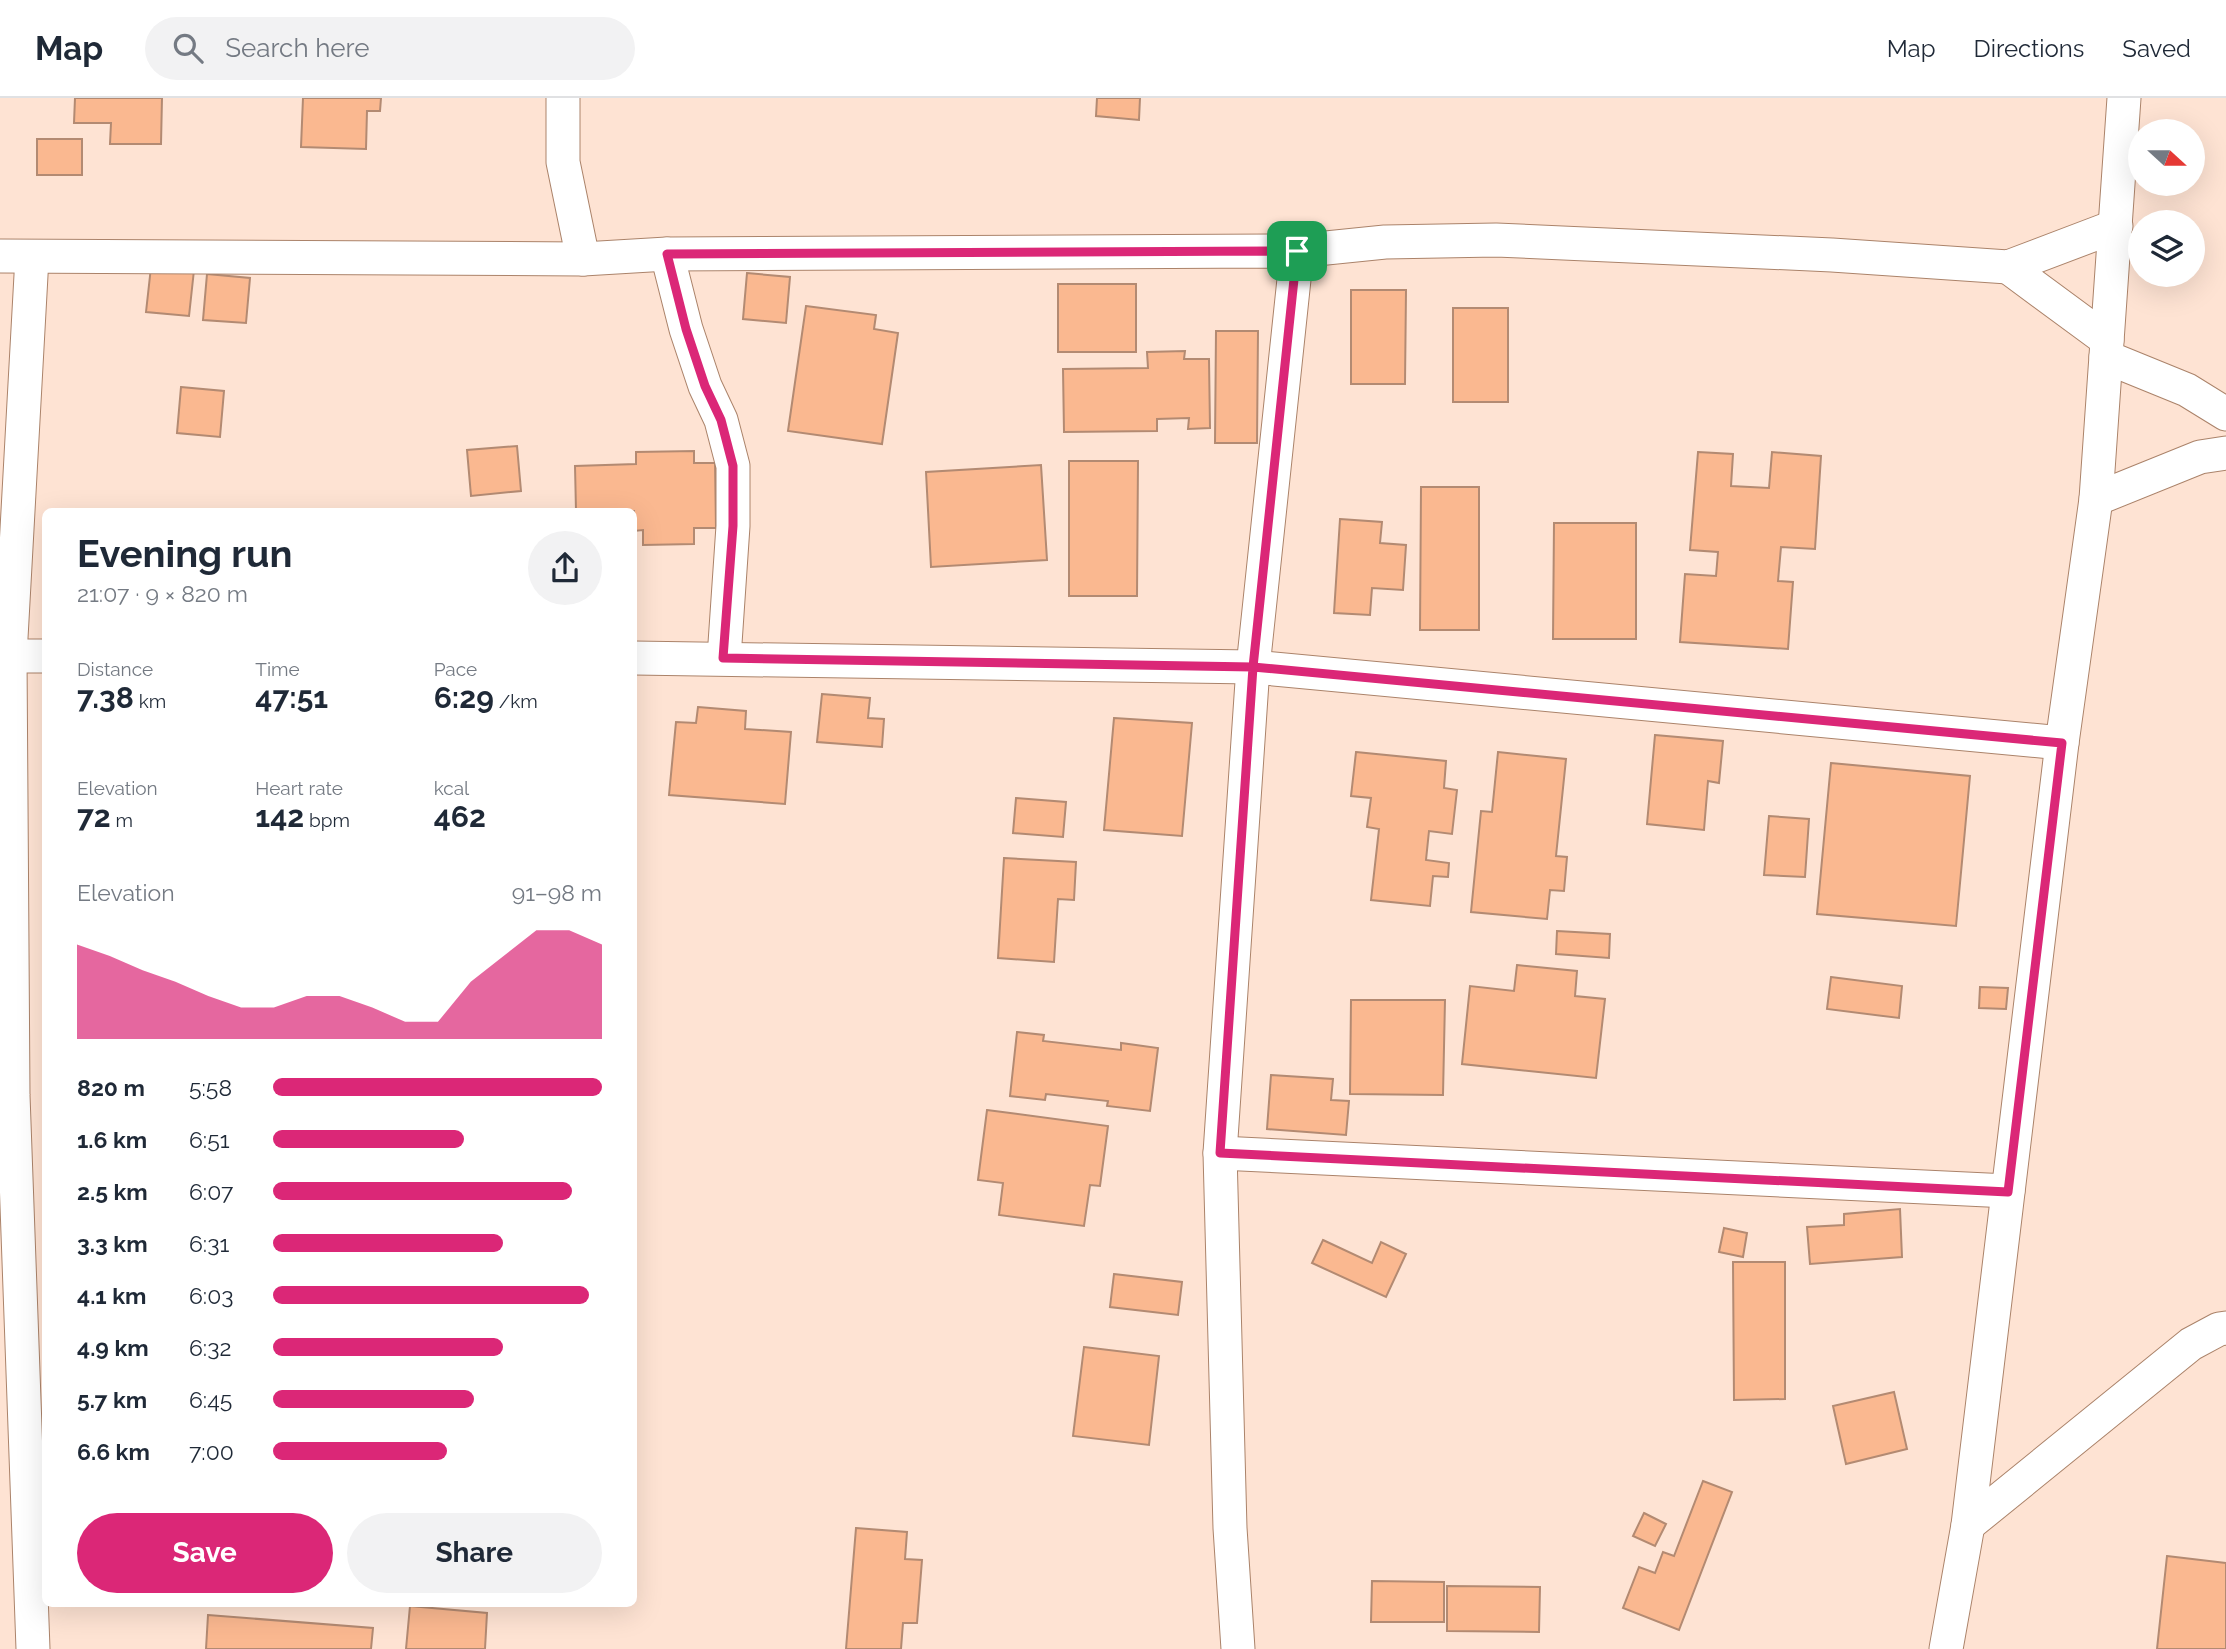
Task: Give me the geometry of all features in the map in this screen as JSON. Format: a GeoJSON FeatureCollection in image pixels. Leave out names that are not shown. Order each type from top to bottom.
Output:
{"type":"FeatureCollection","features":[{"type":"Feature","properties":{"kind":"street"},"geometry":{"type":"LineString","coordinates":[[563,98],[563,162],[583,259]]}},
{"type":"Feature","properties":{"kind":"street"},"geometry":{"type":"LineString","coordinates":[[1946,1649],[1968,1525],[2062,743],[2096,499],[2124,98]]}},
{"type":"Feature","properties":{"kind":"street"},"geometry":{"type":"LineString","coordinates":[[33,1649],[7,1095],[16,257],[583,259],[667,254],[1297,251],[1385,243],[1496,240],[1832,255],[2008,267],[2116,226]]}},
{"type":"Feature","properties":{"kind":"street"},"geometry":{"type":"LineString","coordinates":[[1238,1649],[1230,1528],[1220,1153],[1253,667],[1297,251]]}},
{"type":"Feature","properties":{"kind":"street"},"geometry":{"type":"LineString","coordinates":[[667,254],[686,329],[705,386],[721,420],[733,466],[733,526],[723,658]]}},
{"type":"Feature","properties":{"kind":"street"},"geometry":{"type":"LineString","coordinates":[[2008,267],[2106,348],[2187,390],[2226,414]]}},
{"type":"Feature","properties":{"kind":"street"},"geometry":{"type":"LineString","coordinates":[[2096,499],[2200,457],[2226,453]]}},
{"type":"Feature","properties":{"kind":"street"},"geometry":{"type":"LineString","coordinates":[[10,656],[42,656]]}},
{"type":"Feature","properties":{"kind":"street"},"geometry":{"type":"LineString","coordinates":[[637,657],[1253,667],[2062,743]]}},
{"type":"Feature","properties":{"kind":"street"},"geometry":{"type":"LineString","coordinates":[[1220,1153],[2008,1192]]}},
{"type":"Feature","properties":{"kind":"street"},"geometry":{"type":"LineString","coordinates":[[1968,1525],[2191,1345],[2219,1329],[2226,1328]]}},
{"type":"Feature","properties":{"kind":"building"},"geometry":{"type":"Polygon","coordinates":[[[75,98],[162,98],[161,144],[110,144],[111,123],[74,123],[75,98]]]}},
{"type":"Feature","properties":{"kind":"building"},"geometry":{"type":"Polygon","coordinates":[[[303,98],[381,98],[380,111],[367,111],[366,149],[301,147],[303,98]]]}},
{"type":"Feature","properties":{"kind":"building"},"geometry":{"type":"Polygon","coordinates":[[[1097,98],[1140,98],[1139,120],[1096,116],[1097,98]]]}},
{"type":"Feature","properties":{"kind":"building"},"geometry":{"type":"Polygon","coordinates":[[[37,139],[82,139],[82,175],[37,175],[37,139]]]}},
{"type":"Feature","properties":{"kind":"building"},"geometry":{"type":"Polygon","coordinates":[[[151,267],[194,270],[189,316],[146,312],[151,267]]]}},
{"type":"Feature","properties":{"kind":"building"},"geometry":{"type":"Polygon","coordinates":[[[747,273],[790,277],[786,323],[743,319],[747,273]]]}},
{"type":"Feature","properties":{"kind":"building"},"geometry":{"type":"Polygon","coordinates":[[[207,274],[250,278],[246,323],[203,320],[207,274]]]}},
{"type":"Feature","properties":{"kind":"building"},"geometry":{"type":"Polygon","coordinates":[[[1058,284],[1136,284],[1136,352],[1058,352],[1058,284]]]}},
{"type":"Feature","properties":{"kind":"building"},"geometry":{"type":"Polygon","coordinates":[[[1351,290],[1406,290],[1405,384],[1351,384],[1351,290]]]}},
{"type":"Feature","properties":{"kind":"building"},"geometry":{"type":"Polygon","coordinates":[[[806,306],[876,315],[874,329],[898,333],[882,444],[788,431],[806,306]]]}},
{"type":"Feature","properties":{"kind":"building"},"geometry":{"type":"Polygon","coordinates":[[[1453,308],[1508,308],[1508,402],[1453,402],[1453,308]]]}},
{"type":"Feature","properties":{"kind":"building"},"geometry":{"type":"Polygon","coordinates":[[[1216,331],[1258,331],[1257,443],[1215,443],[1216,331]]]}},
{"type":"Feature","properties":{"kind":"building"},"geometry":{"type":"Polygon","coordinates":[[[1185,351],[1184,359],[1209,359],[1210,428],[1188,429],[1189,418],[1157,419],[1157,431],[1064,432],[1063,369],[1148,368],[1147,352],[1185,351]]]}},
{"type":"Feature","properties":{"kind":"building"},"geometry":{"type":"Polygon","coordinates":[[[181,387],[224,391],[220,437],[177,433],[181,387]]]}},
{"type":"Feature","properties":{"kind":"building"},"geometry":{"type":"Polygon","coordinates":[[[517,446],[521,491],[471,496],[467,450],[517,446]]]}},
{"type":"Feature","properties":{"kind":"building"},"geometry":{"type":"Polygon","coordinates":[[[694,451],[694,463],[715,463],[716,528],[694,528],[694,544],[643,545],[643,530],[637,531],[637,508],[576,508],[575,466],[636,464],[636,452],[694,451]]]}},
{"type":"Feature","properties":{"kind":"building"},"geometry":{"type":"Polygon","coordinates":[[[1698,452],[1733,454],[1731,486],[1769,488],[1772,452],[1821,456],[1815,549],[1781,547],[1778,581],[1793,582],[1788,649],[1680,642],[1685,574],[1716,576],[1718,552],[1690,550],[1698,452]]]}},
{"type":"Feature","properties":{"kind":"building"},"geometry":{"type":"Polygon","coordinates":[[[1069,461],[1138,461],[1137,596],[1069,596],[1069,461]]]}},
{"type":"Feature","properties":{"kind":"building"},"geometry":{"type":"Polygon","coordinates":[[[1041,465],[1047,560],[931,567],[926,472],[1041,465]]]}},
{"type":"Feature","properties":{"kind":"building"},"geometry":{"type":"Polygon","coordinates":[[[1421,487],[1479,487],[1479,630],[1420,630],[1421,487]]]}},
{"type":"Feature","properties":{"kind":"building"},"geometry":{"type":"Polygon","coordinates":[[[1340,519],[1382,522],[1380,543],[1406,545],[1403,590],[1372,588],[1370,615],[1334,613],[1340,519]]]}},
{"type":"Feature","properties":{"kind":"building"},"geometry":{"type":"Polygon","coordinates":[[[1554,523],[1636,523],[1636,639],[1553,639],[1554,523]]]}},
{"type":"Feature","properties":{"kind":"building"},"geometry":{"type":"Polygon","coordinates":[[[822,694],[870,698],[868,718],[884,719],[882,747],[817,742],[822,694]]]}},
{"type":"Feature","properties":{"kind":"building"},"geometry":{"type":"Polygon","coordinates":[[[698,707],[746,711],[745,729],[791,732],[785,804],[669,795],[676,722],[696,723],[698,707]]]}},
{"type":"Feature","properties":{"kind":"building"},"geometry":{"type":"Polygon","coordinates":[[[1114,718],[1192,723],[1182,836],[1104,830],[1114,718]]]}},
{"type":"Feature","properties":{"kind":"building"},"geometry":{"type":"Polygon","coordinates":[[[1655,735],[1723,741],[1719,783],[1708,781],[1704,830],[1647,824],[1655,735]]]}},
{"type":"Feature","properties":{"kind":"building"},"geometry":{"type":"Polygon","coordinates":[[[1356,752],[1446,761],[1444,788],[1457,790],[1452,834],[1429,831],[1426,860],[1449,863],[1448,877],[1433,876],[1430,906],[1371,900],[1379,829],[1367,827],[1371,798],[1351,796],[1356,752]]]}},
{"type":"Feature","properties":{"kind":"building"},"geometry":{"type":"Polygon","coordinates":[[[1498,752],[1566,759],[1556,856],[1567,857],[1564,891],[1550,890],[1547,919],[1471,912],[1481,811],[1492,812],[1498,752]]]}},
{"type":"Feature","properties":{"kind":"building"},"geometry":{"type":"Polygon","coordinates":[[[1831,763],[1970,776],[1956,926],[1817,914],[1831,763]]]}},
{"type":"Feature","properties":{"kind":"building"},"geometry":{"type":"Polygon","coordinates":[[[1016,798],[1066,802],[1063,837],[1013,833],[1016,798]]]}},
{"type":"Feature","properties":{"kind":"building"},"geometry":{"type":"Polygon","coordinates":[[[1769,816],[1809,819],[1805,877],[1764,875],[1769,816]]]}},
{"type":"Feature","properties":{"kind":"building"},"geometry":{"type":"Polygon","coordinates":[[[1004,858],[1076,862],[1074,900],[1058,899],[1054,962],[998,958],[1004,858]]]}},
{"type":"Feature","properties":{"kind":"building"},"geometry":{"type":"Polygon","coordinates":[[[1557,931],[1610,934],[1609,958],[1556,954],[1557,931]]]}},
{"type":"Feature","properties":{"kind":"building"},"geometry":{"type":"Polygon","coordinates":[[[1517,965],[1577,971],[1575,996],[1605,999],[1596,1078],[1462,1064],[1470,986],[1514,991],[1517,965]]]}},
{"type":"Feature","properties":{"kind":"building"},"geometry":{"type":"Polygon","coordinates":[[[1831,977],[1902,986],[1899,1018],[1827,1009],[1831,977]]]}},
{"type":"Feature","properties":{"kind":"building"},"geometry":{"type":"Polygon","coordinates":[[[1980,987],[2008,988],[2006,1009],[1979,1008],[1980,987]]]}},
{"type":"Feature","properties":{"kind":"building"},"geometry":{"type":"Polygon","coordinates":[[[1351,1000],[1445,1000],[1443,1095],[1350,1094],[1351,1000]]]}},
{"type":"Feature","properties":{"kind":"building"},"geometry":{"type":"Polygon","coordinates":[[[1017,1032],[1044,1035],[1043,1041],[1121,1050],[1121,1043],[1158,1048],[1150,1111],[1107,1106],[1108,1101],[1046,1094],[1045,1100],[1010,1096],[1017,1032]]]}},
{"type":"Feature","properties":{"kind":"building"},"geometry":{"type":"Polygon","coordinates":[[[1271,1075],[1333,1079],[1331,1100],[1349,1101],[1346,1135],[1267,1129],[1271,1075]]]}},
{"type":"Feature","properties":{"kind":"building"},"geometry":{"type":"Polygon","coordinates":[[[987,1110],[1108,1126],[1100,1186],[1090,1185],[1084,1226],[999,1215],[1003,1183],[978,1180],[987,1110]]]}},
{"type":"Feature","properties":{"kind":"building"},"geometry":{"type":"Polygon","coordinates":[[[1900,1209],[1902,1257],[1810,1264],[1807,1227],[1844,1225],[1844,1214],[1900,1209]]]}},
{"type":"Feature","properties":{"kind":"building"},"geometry":{"type":"Polygon","coordinates":[[[1724,1228],[1747,1233],[1743,1257],[1719,1252],[1724,1228]]]}},
{"type":"Feature","properties":{"kind":"building"},"geometry":{"type":"Polygon","coordinates":[[[1323,1240],[1372,1263],[1381,1242],[1406,1254],[1386,1297],[1312,1263],[1323,1240]]]}},
{"type":"Feature","properties":{"kind":"building"},"geometry":{"type":"Polygon","coordinates":[[[1733,1262],[1785,1262],[1785,1399],[1734,1400],[1733,1262]]]}},
{"type":"Feature","properties":{"kind":"building"},"geometry":{"type":"Polygon","coordinates":[[[1114,1274],[1182,1282],[1178,1315],[1110,1307],[1114,1274]]]}},
{"type":"Feature","properties":{"kind":"building"},"geometry":{"type":"Polygon","coordinates":[[[1084,1347],[1159,1356],[1149,1445],[1073,1436],[1084,1347]]]}},
{"type":"Feature","properties":{"kind":"building"},"geometry":{"type":"Polygon","coordinates":[[[1894,1392],[1907,1449],[1846,1464],[1833,1406],[1894,1392]]]}},
{"type":"Feature","properties":{"kind":"building"},"geometry":{"type":"Polygon","coordinates":[[[1703,1481],[1732,1492],[1679,1630],[1623,1608],[1639,1567],[1655,1573],[1663,1552],[1674,1556],[1703,1481]]]}},
{"type":"Feature","properties":{"kind":"building"},"geometry":{"type":"Polygon","coordinates":[[[1644,1513],[1666,1524],[1655,1546],[1633,1536],[1644,1513]]]}},
{"type":"Feature","properties":{"kind":"building"},"geometry":{"type":"Polygon","coordinates":[[[856,1528],[907,1532],[905,1559],[922,1560],[917,1623],[903,1623],[901,1649],[846,1649],[856,1528]]]}},
{"type":"Feature","properties":{"kind":"building"},"geometry":{"type":"Polygon","coordinates":[[[2167,1556],[2226,1563],[2226,1649],[2157,1649],[2167,1556]]]}},
{"type":"Feature","properties":{"kind":"building"},"geometry":{"type":"Polygon","coordinates":[[[1372,1581],[1444,1582],[1444,1622],[1371,1622],[1372,1581]]]}},
{"type":"Feature","properties":{"kind":"building"},"geometry":{"type":"Polygon","coordinates":[[[1447,1586],[1540,1587],[1539,1632],[1447,1631],[1447,1586]]]}},
{"type":"Feature","properties":{"kind":"building"},"geometry":{"type":"Polygon","coordinates":[[[410,1607],[487,1613],[485,1649],[406,1649],[410,1607]]]}},
{"type":"Feature","properties":{"kind":"building"},"geometry":{"type":"Polygon","coordinates":[[[208,1615],[373,1628],[371,1649],[206,1649],[208,1615]]]}},
{"type":"Feature","properties":{"kind":"route"},"geometry":{"type":"LineString","coordinates":[[1297,251],[667,254],[686,329],[705,386],[721,420],[733,466],[733,526],[723,658],[1253,667],[2062,743],[2008,1192],[1220,1153],[1253,667],[1297,251]]}}]}
